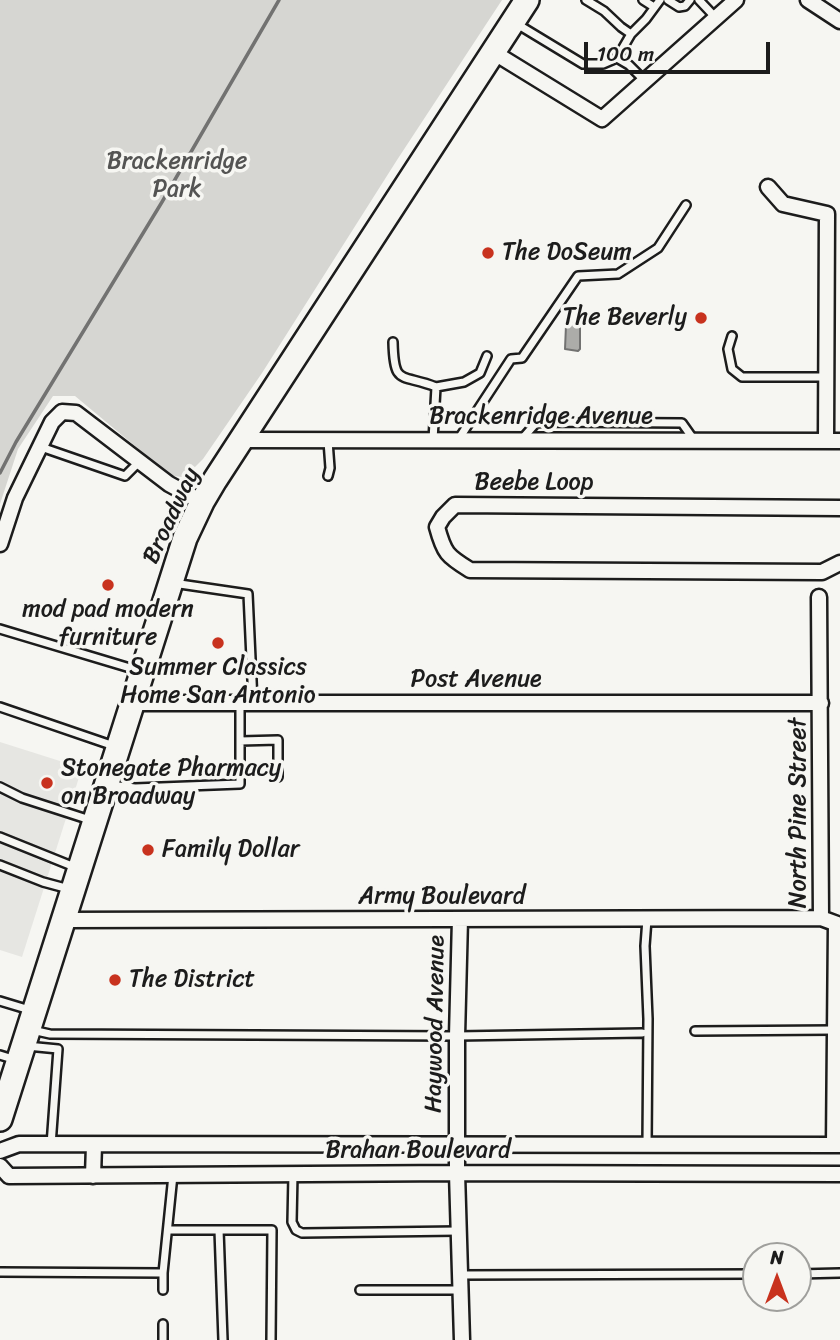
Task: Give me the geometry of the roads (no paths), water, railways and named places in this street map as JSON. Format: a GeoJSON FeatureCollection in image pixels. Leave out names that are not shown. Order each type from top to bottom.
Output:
{"type":"FeatureCollection","features":[{"type":"Feature","properties":{"kind":"main road","name":"Broadway"},"geometry":{"type":"LineString","coordinates":[[0,1119],[21,1040],[64,920],[185,538],[202,502],[527,0]]}},
{"type":"Feature","properties":{"kind":"street"},"geometry":{"type":"LineString","coordinates":[[493,52],[602,119],[736,0]]}},
{"type":"Feature","properties":{"kind":"street"},"geometry":{"type":"LineString","coordinates":[[808,0],[840,21]]}},
{"type":"Feature","properties":{"kind":"street"},"geometry":{"type":"LineString","coordinates":[[768,187],[783,204],[827,214],[827,377],[833,440]]}},
{"type":"Feature","properties":{"kind":"street"},"geometry":{"type":"LineString","coordinates":[[0,544],[15,498],[52,422],[62,412],[76,412],[169,484],[202,502]]}},
{"type":"Feature","properties":{"kind":"street","name":"Brackenridge Avenue"},"geometry":{"type":"LineString","coordinates":[[242,440],[833,440]]}},
{"type":"Feature","properties":{"kind":"street","name":"Beebe Loop"},"geometry":{"type":"LineString","coordinates":[[840,508],[455,505],[437,527],[450,558],[470,570],[822,572],[840,563]]}},
{"type":"Feature","properties":{"kind":"street","name":"North Pine Street"},"geometry":{"type":"LineString","coordinates":[[819,597],[821,918],[838,925],[837,1145]]}},
{"type":"Feature","properties":{"kind":"street","name":"Post Avenue"},"geometry":{"type":"LineString","coordinates":[[131,704],[821,703]]}},
{"type":"Feature","properties":{"kind":"street","name":"Army Boulevard"},"geometry":{"type":"LineString","coordinates":[[64,920],[821,918]]}},
{"type":"Feature","properties":{"kind":"street","name":"Haywood Avenue"},"geometry":{"type":"LineString","coordinates":[[460,919],[457,1173],[462,1340]]}},
{"type":"Feature","properties":{"kind":"street","name":"Brahan Boulevard"},"geometry":{"type":"LineString","coordinates":[[0,1151],[19,1144],[837,1145]]}},
{"type":"Feature","properties":{"kind":"street"},"geometry":{"type":"LineString","coordinates":[[93,1176],[94,1145]]}},
{"type":"Feature","properties":{"kind":"street","name":"Brahan Boulevard"},"geometry":{"type":"LineString","coordinates":[[0,1166],[9,1175],[93,1176],[840,1174]]}},
{"type":"Feature","properties":{"kind":"lane"},"geometry":{"type":"LineString","coordinates":[[586,0],[631,34]]}},
{"type":"Feature","properties":{"kind":"lane"},"geometry":{"type":"LineString","coordinates":[[513,22],[583,64],[603,64],[617,58],[631,34],[657,3],[643,0]]}},
{"type":"Feature","properties":{"kind":"lane"},"geometry":{"type":"LineString","coordinates":[[668,0],[679,7],[685,6],[690,0]]}},
{"type":"Feature","properties":{"kind":"lane"},"geometry":{"type":"LineString","coordinates":[[699,0],[716,18]]}},
{"type":"Feature","properties":{"kind":"lane"},"geometry":{"type":"LineString","coordinates":[[617,58],[645,80]]}},
{"type":"Feature","properties":{"kind":"lane"},"geometry":{"type":"LineString","coordinates":[[458,440],[511,359],[522,358],[578,276],[618,274],[658,248],[686,205]]}},
{"type":"Feature","properties":{"kind":"lane"},"geometry":{"type":"LineString","coordinates":[[732,336],[728,349],[732,369],[742,377],[827,377]]}},
{"type":"Feature","properties":{"kind":"lane"},"geometry":{"type":"LineString","coordinates":[[393,342],[395,370],[405,379],[436,387],[464,382],[480,373],[487,356]]}},
{"type":"Feature","properties":{"kind":"lane"},"geometry":{"type":"LineString","coordinates":[[433,440],[436,387]]}},
{"type":"Feature","properties":{"kind":"lane"},"geometry":{"type":"LineString","coordinates":[[522,440],[537,423],[682,423],[694,440]]}},
{"type":"Feature","properties":{"kind":"lane"},"geometry":{"type":"LineString","coordinates":[[578,440],[586,423]]}},
{"type":"Feature","properties":{"kind":"lane"},"geometry":{"type":"LineString","coordinates":[[632,423],[639,440]]}},
{"type":"Feature","properties":{"kind":"lane"},"geometry":{"type":"LineString","coordinates":[[328,440],[328,476]]}},
{"type":"Feature","properties":{"kind":"lane"},"geometry":{"type":"LineString","coordinates":[[40,447],[125,476],[140,460]]}},
{"type":"Feature","properties":{"kind":"lane"},"geometry":{"type":"LineString","coordinates":[[106,784],[135,788],[240,784],[240,741],[247,703],[248,594],[169,583]]}},
{"type":"Feature","properties":{"kind":"lane"},"geometry":{"type":"LineString","coordinates":[[0,629],[141,672]]}},
{"type":"Feature","properties":{"kind":"lane"},"geometry":{"type":"LineString","coordinates":[[0,707],[118,748]]}},
{"type":"Feature","properties":{"kind":"lane"},"geometry":{"type":"LineString","coordinates":[[240,741],[278,740],[278,777]]}},
{"type":"Feature","properties":{"kind":"lane"},"geometry":{"type":"LineString","coordinates":[[0,787],[22,798],[94,821]]}},
{"type":"Feature","properties":{"kind":"lane"},"geometry":{"type":"LineString","coordinates":[[0,837],[76,879]]}},
{"type":"Feature","properties":{"kind":"lane"},"geometry":{"type":"LineString","coordinates":[[0,865],[43,882],[76,879]]}},
{"type":"Feature","properties":{"kind":"lane"},"geometry":{"type":"LineString","coordinates":[[647,919],[647,1144]]}},
{"type":"Feature","properties":{"kind":"lane"},"geometry":{"type":"LineString","coordinates":[[0,1001],[21,1040],[58,1049],[51,1145]]}},
{"type":"Feature","properties":{"kind":"lane"},"geometry":{"type":"LineString","coordinates":[[695,1031],[836,1028]]}},
{"type":"Feature","properties":{"kind":"lane"},"geometry":{"type":"LineString","coordinates":[[21,1040],[50,1034],[457,1036],[642,1033]]}},
{"type":"Feature","properties":{"kind":"lane"},"geometry":{"type":"LineString","coordinates":[[293,1174],[292,1222],[296,1230],[302,1233],[458,1231]]}},
{"type":"Feature","properties":{"kind":"lane"},"geometry":{"type":"LineString","coordinates":[[163,1290],[173,1175]]}},
{"type":"Feature","properties":{"kind":"lane"},"geometry":{"type":"LineString","coordinates":[[168,1230],[272,1230],[271,1340]]}},
{"type":"Feature","properties":{"kind":"lane"},"geometry":{"type":"LineString","coordinates":[[219,1230],[223,1340]]}},
{"type":"Feature","properties":{"kind":"lane"},"geometry":{"type":"LineString","coordinates":[[0,1272],[163,1273]]}},
{"type":"Feature","properties":{"kind":"lane"},"geometry":{"type":"LineString","coordinates":[[812,1273],[840,1273]]}},
{"type":"Feature","properties":{"kind":"lane"},"geometry":{"type":"LineString","coordinates":[[360,1290],[460,1282],[742,1274]]}},
{"type":"Feature","properties":{"kind":"lane"},"geometry":{"type":"LineString","coordinates":[[163,1324],[163,1340]]}},
{"type":"Feature","properties":{"kind":"waterway"},"geometry":{"type":"LineString","coordinates":[[0,473],[279,0]]}},
{"type":"Feature","properties":{"kind":"place","name":"The DoSeum"},"geometry":{"type":"Point","coordinates":[488,253]}},
{"type":"Feature","properties":{"kind":"place","name":"The Beverly"},"geometry":{"type":"Point","coordinates":[701,318]}},
{"type":"Feature","properties":{"kind":"place","name":"mod pad modern furniture"},"geometry":{"type":"Point","coordinates":[108,585]}},
{"type":"Feature","properties":{"kind":"place","name":"Summer Classics Home San Antonio"},"geometry":{"type":"Point","coordinates":[218,643]}},
{"type":"Feature","properties":{"kind":"place","name":"Stonegate Pharmacy on Broadway"},"geometry":{"type":"Point","coordinates":[47,783]}},
{"type":"Feature","properties":{"kind":"place","name":"Family Dollar"},"geometry":{"type":"Point","coordinates":[148,850]}},
{"type":"Feature","properties":{"kind":"place","name":"The District"},"geometry":{"type":"Point","coordinates":[115,980]}},
{"type":"Feature","properties":{"kind":"park label","name":"Brackenridge Park"},"geometry":{"type":"Point","coordinates":[177,176]}}]}
